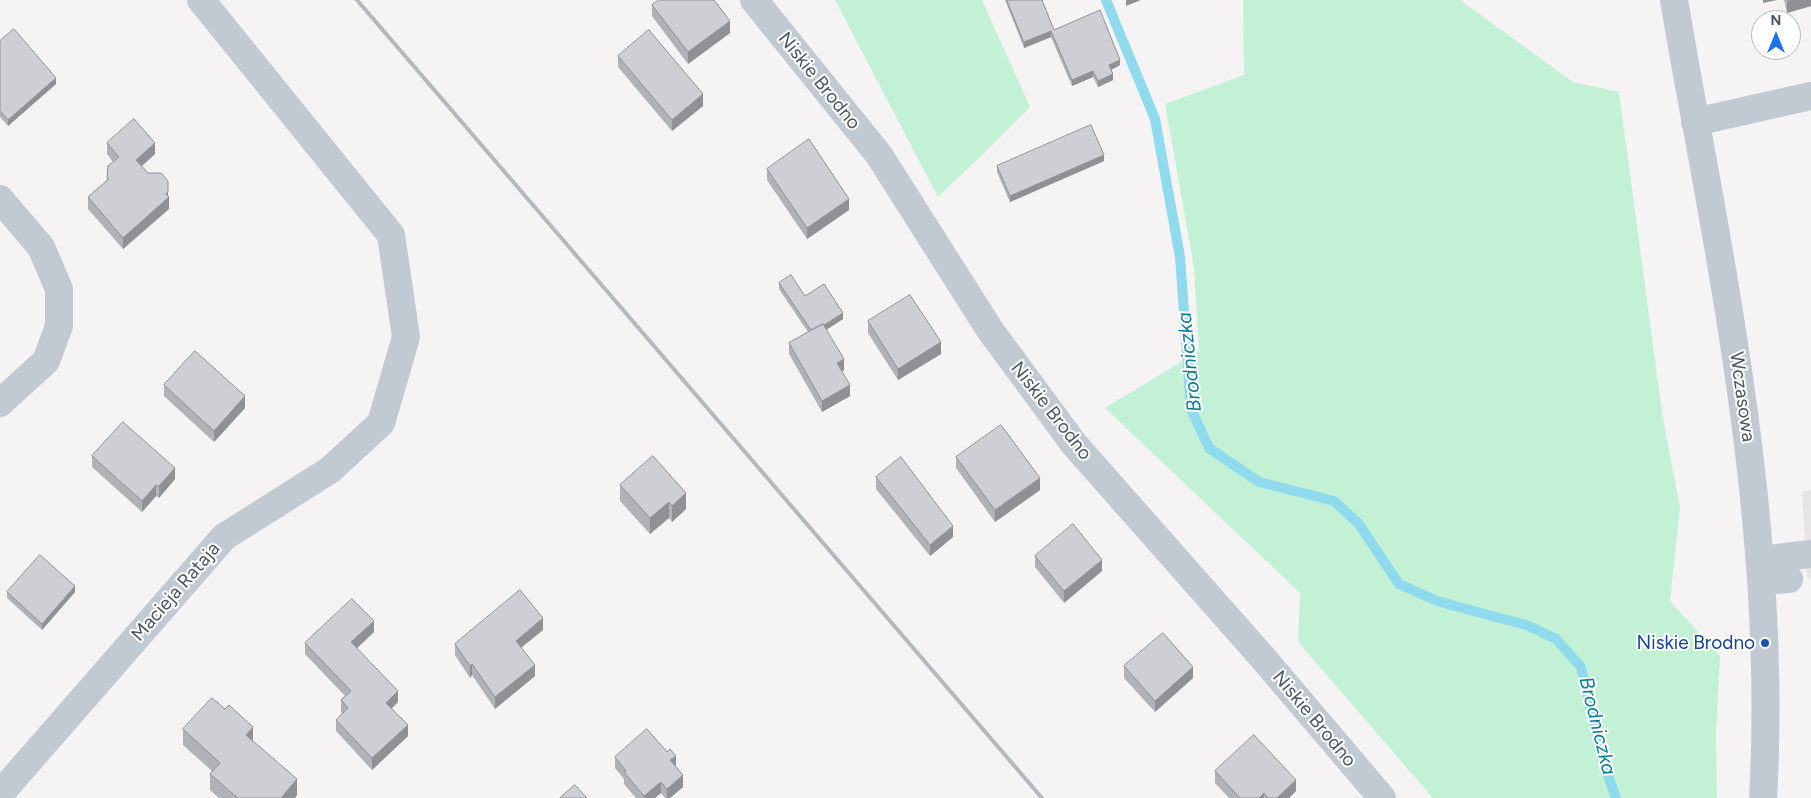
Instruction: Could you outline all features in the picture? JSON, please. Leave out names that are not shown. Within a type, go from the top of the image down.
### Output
[{"type":"street","name":"Macieja Rataja","points":[[0,794],[224,537],[330,470],[381,423],[406,337],[391,234],[202,0]]},
{"type":"street","name":"Niskie Brodno","points":[[754,0],[879,155],[990,330],[1074,444],[1263,658],[1382,798]]},
{"type":"street","name":"Wczasowa","points":[[1674,0],[1743,396],[1756,506],[1761,571],[1766,694],[1764,798]]},
{"type":"street","points":[[1695,122],[1811,96]]},
{"type":"street","points":[[0,199],[41,247],[59,289],[59,326],[46,361],[0,403]]},
{"type":"street","points":[[1761,571],[1811,554]]},
{"type":"street","points":[[1761,571],[1789,579]]},
{"type":"shaded area","points":[[1811,490],[1811,580],[1807,576],[1802,492]]},
{"type":"green space","points":[[835,0],[982,0],[1030,107],[938,197]]},
{"type":"green space","points":[[1243,0],[1460,0],[1573,82],[1619,92],[1663,419],[1680,507],[1670,601],[1720,656],[1716,732],[1717,798],[1433,798],[1298,642],[1300,593],[1105,408],[1199,351],[1194,268],[1165,104],[1244,75]]},
{"type":"building","points":[[659,0],[714,0],[730,21],[688,52],[652,5]]},
{"type":"building","points":[[1007,0],[1042,0],[1054,30],[1100,10],[1120,60],[1109,65],[1113,74],[1098,81],[1093,71],[1072,80],[1051,31],[1024,42]]},
{"type":"building","points":[[14,29],[56,78],[8,120],[0,111],[0,41]]},
{"type":"building","points":[[649,30],[703,94],[672,120],[618,56]]},
{"type":"building","points":[[134,119],[155,143],[136,160],[148,173],[161,173],[168,181],[168,192],[166,194],[169,197],[123,238],[88,197],[109,179],[107,178],[108,166],[119,157],[107,143]]},
{"type":"building","points":[[1091,125],[1104,155],[1010,196],[997,166]]},
{"type":"building","points":[[809,139],[849,199],[807,228],[767,169]]},
{"type":"building","points":[[791,275],[805,296],[824,284],[843,313],[824,325],[811,330],[779,283]]},
{"type":"building","points":[[910,295],[941,342],[898,369],[868,321]]},
{"type":"building","points":[[823,324],[844,359],[837,363],[850,385],[822,401],[789,343]]},
{"type":"building","points":[[195,351],[245,396],[214,431],[164,385]]},
{"type":"building","points":[[123,422],[175,468],[142,501],[92,456]]},
{"type":"building","points":[[1001,425],[1040,478],[995,510],[956,457]]},
{"type":"building","points":[[653,456],[686,493],[672,506],[669,502],[650,518],[620,485]]},
{"type":"building","points":[[901,457],[953,526],[930,545],[876,477]]},
{"type":"building","points":[[1073,524],[1102,560],[1064,591],[1035,556]]},
{"type":"building","points":[[40,555],[75,586],[42,624],[7,592]]},
{"type":"building","points":[[520,590],[543,618],[516,641],[535,665],[495,697],[472,664],[470,666],[455,644]]},
{"type":"building","points":[[352,599],[374,621],[351,642],[398,691],[386,703],[408,725],[372,758],[336,720],[348,708],[341,700],[351,691],[305,643]]},
{"type":"building","points":[[1163,633],[1193,667],[1155,701],[1124,666]]},
{"type":"building","points":[[212,698],[225,709],[229,705],[253,727],[246,735],[297,779],[281,798],[238,798],[210,774],[220,763],[183,729]]},
{"type":"building","points":[[647,729],[667,752],[670,749],[676,756],[670,760],[683,775],[667,789],[661,782],[644,796],[624,772],[626,771],[615,757]]},
{"type":"building","points":[[1254,735],[1296,780],[1277,798],[1268,798],[1264,793],[1259,798],[1240,798],[1215,771]]},
{"type":"building","points":[[575,785],[587,798],[560,798]]},
{"type":"waterway","name":"Brodniczka","points":[[1106,0],[1155,119],[1180,257],[1191,409],[1209,448],[1259,482],[1334,501],[1359,524],[1399,584],[1437,601],[1529,626],[1556,639],[1581,667],[1602,759],[1616,798]]},
{"type":"railway","points":[[357,0],[1042,798]]},
{"type":"place","name":"Niskie Brodno","points":[[1765,643]]}]
